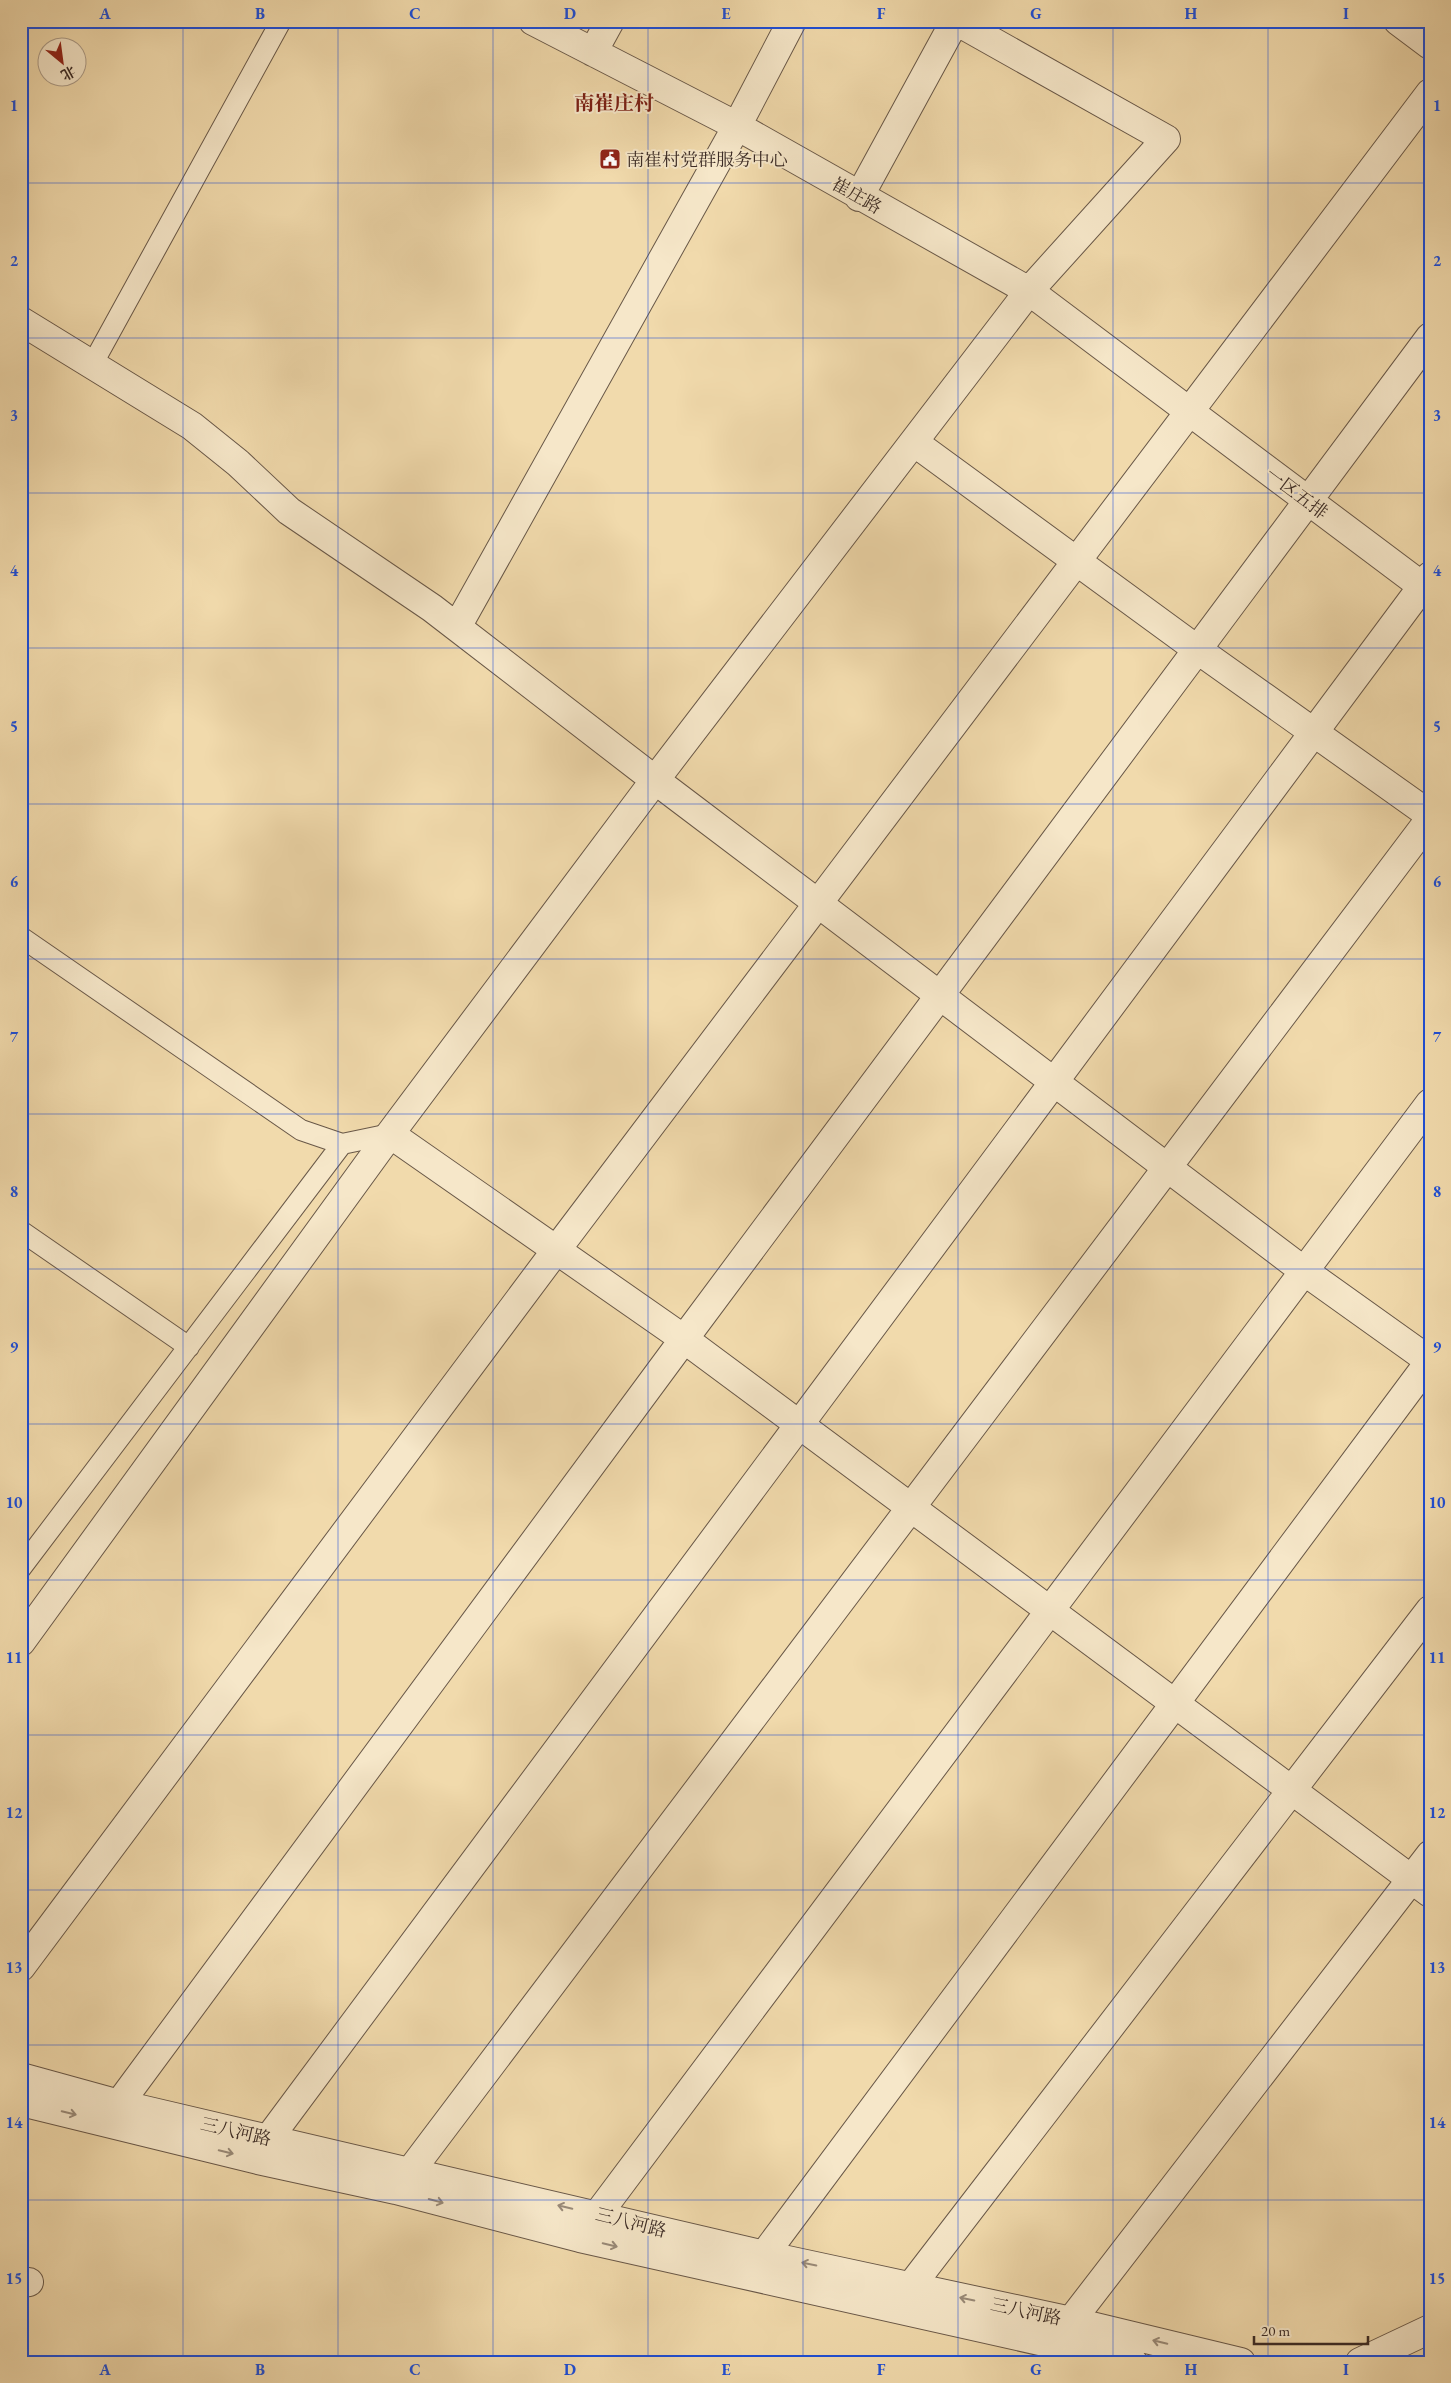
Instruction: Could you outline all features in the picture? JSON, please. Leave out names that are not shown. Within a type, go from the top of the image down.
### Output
[{"type":"street","name":"崔庄路","points":[[533,21],[737,126],[859,197],[1029,291],[1165,394]]},
{"type":"street","points":[[593,52],[610,21]]},
{"type":"street","points":[[457,627],[737,126],[792,21]]},
{"type":"street","points":[[21,1642],[390,1134],[655,780],[915,443],[1029,291],[1166,138],[955,21],[859,197]]},
{"type":"street","points":[[1398,21],[1430,45]]},
{"type":"street","points":[[21,1967],[557,1249],[1430,93]]},
{"type":"street","points":[[21,321],[192,426],[238,463],[288,511],[457,627],[655,780],[941,994],[1304,1271],[1430,1361],[764,2254],[750,2278]]},
{"type":"street","points":[[113,2114],[684,1339],[1430,337]]},
{"type":"street","name":"一区五排","points":[[1165,394],[1308,501],[1427,585]]},
{"type":"street","points":[[915,443],[1198,650],[1430,814]]},
{"type":"street","points":[[263,2149],[798,1424],[1313,732],[1427,585]]},
{"type":"street","points":[[404,2181],[1430,819]]},
{"type":"street","points":[[580,2238],[1430,1103]]},
{"type":"street","points":[[390,1134],[684,1339],[1421,1886]]},
{"type":"street","points":[[897,2310],[911,2286],[1430,1610]]},
{"type":"street","points":[[1054,2344],[1421,1886],[1430,1855]]},
{"type":"street","name":"三八河路","points":[[21,2077],[113,2114]]},
{"type":"street","name":"三八河路","points":[[21,2102],[113,2114],[404,2181],[597,2214],[764,2254],[1071,2321],[1241,2362]]},
{"type":"street","name":"三八河路","points":[[404,2181],[580,2238],[750,2278],[1132,2362]]},
{"type":"street","points":[[1360,2362],[1430,2329]]},
{"type":"lane","points":[[92,365],[280,21]]},
{"type":"lane","points":[[21,937],[301,1130],[342,1144],[390,1134]]},
{"type":"lane","points":[[23,1564],[342,1144]]},
{"type":"lane","points":[[21,1231],[189,1346]]},
{"type":"place","name":"南崔村党群服务中心","points":[[610,159]]},
{"type":"district","name":"南崔庄村","points":[[614,103]]}]
